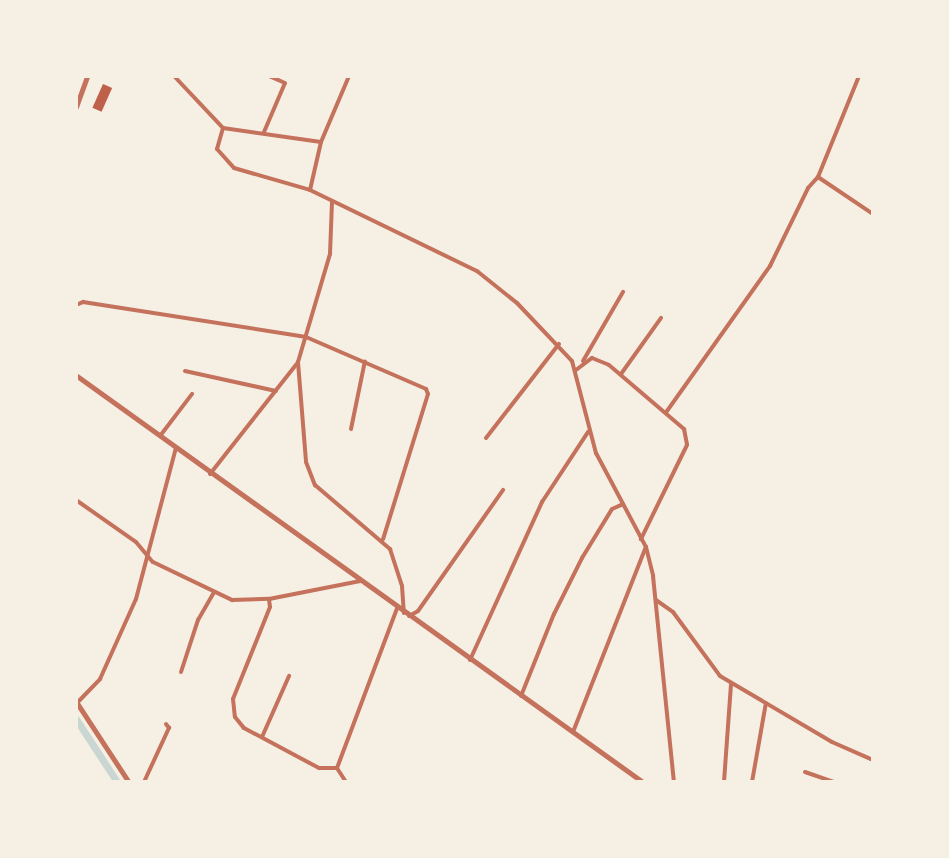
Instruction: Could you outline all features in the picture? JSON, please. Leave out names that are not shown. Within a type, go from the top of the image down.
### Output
[{"type":"street","points":[[76,107],[87,76]]},
{"type":"street","points":[[174,76],[223,128],[264,132],[321,142]]},
{"type":"street","points":[[264,132],[285,82],[269,76]]},
{"type":"street","points":[[310,190],[321,142],[349,76]]},
{"type":"street","points":[[667,411],[770,266],[808,188],[818,176],[859,76]]},
{"type":"street","points":[[223,128],[218,139],[220,153],[238,170],[310,190],[477,271],[559,344],[576,370],[588,432],[646,547],[656,600],[674,782]]},
{"type":"street","points":[[818,176],[873,214]]},
{"type":"street","points":[[210,474],[298,362],[330,254],[332,202]]},
{"type":"street","points":[[576,370],[623,292]]},
{"type":"street","points":[[76,305],[82,302],[306,337],[426,388],[428,394],[383,539]]},
{"type":"street","points":[[622,374],[661,318]]},
{"type":"street","points":[[486,438],[559,344]]},
{"type":"street","points":[[583,361],[592,358],[622,374],[682,424],[686,445],[641,539]]},
{"type":"street","points":[[351,429],[365,361]]},
{"type":"street","points":[[298,362],[306,462],[315,485],[383,539],[397,568],[404,613]]},
{"type":"street","points":[[185,371],[276,391]]},
{"type":"street","points":[[76,375],[210,474],[643,782]]},
{"type":"street","points":[[160,436],[192,394]]},
{"type":"street","points":[[470,660],[542,502],[588,432]]},
{"type":"street","points":[[129,782],[77,703],[100,679],[115,651],[136,599],[145,556],[176,448]]},
{"type":"street","points":[[409,616],[418,611],[503,490]]},
{"type":"street","points":[[76,500],[153,562],[214,592],[238,601],[269,599],[360,581]]},
{"type":"street","points":[[522,696],[554,614],[582,558],[612,509],[623,504]]},
{"type":"street","points":[[573,732],[646,547]]},
{"type":"street","points":[[181,672],[198,620],[214,592]]},
{"type":"street","points":[[269,599],[270,607],[232,706],[238,723],[319,768],[337,768]]},
{"type":"street","points":[[656,600],[673,612],[708,665],[731,684],[873,760]]},
{"type":"street","points":[[337,768],[397,608]]},
{"type":"street","points":[[262,737],[289,676]]},
{"type":"street","points":[[724,782],[731,684]]},
{"type":"street","points":[[752,782],[766,703]]},
{"type":"street","points":[[144,782],[169,728],[166,724]]},
{"type":"street","points":[[337,768],[346,782]]},
{"type":"street","points":[[805,772],[834,782]]},
{"type":"building","points":[[103,84],[112,88],[102,112],[92,108]]},
{"type":"waterway","points":[[76,719],[117,782]]}]
